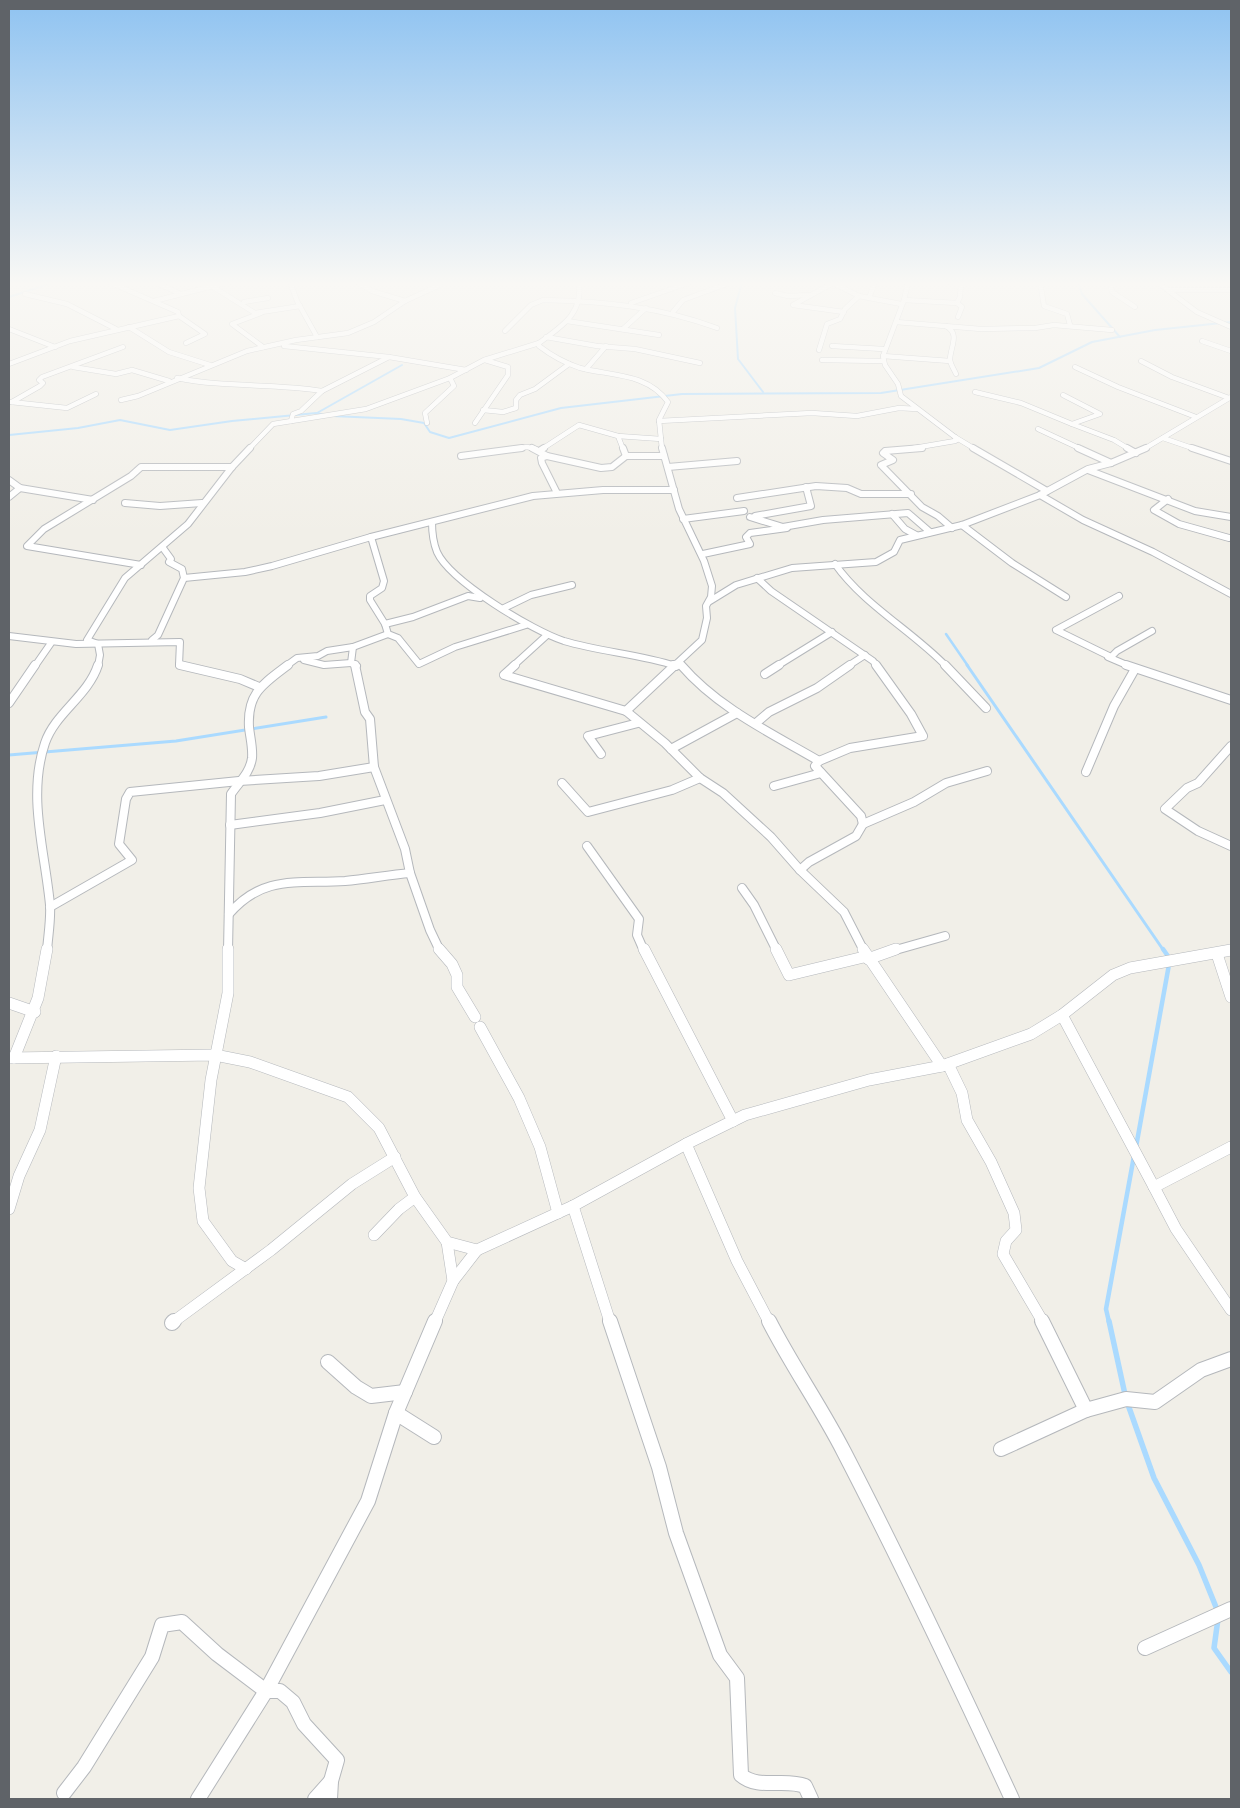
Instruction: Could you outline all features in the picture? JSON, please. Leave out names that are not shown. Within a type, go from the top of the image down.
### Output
[{"type":"street","points":[[121,400],[138,396],[207,366]]},
{"type":"street","points":[[291,421],[293,414],[301,410],[322,391],[371,366]]},
{"type":"street","points":[[445,366],[466,370]]},
{"type":"street","points":[[11,1058],[35,1012],[46,968],[50,907],[40,841],[38,781],[45,744],[50,730],[84,693],[95,674],[101,651],[98,644],[87,640],[125,578],[163,548],[188,524],[202,503],[232,467],[273,424],[366,410],[450,378],[473,366]]},
{"type":"street","points":[[476,423],[508,375],[508,367],[506,366]]},
{"type":"street","points":[[483,410],[499,412],[516,408],[516,400],[520,395],[535,389],[566,366]]},
{"type":"street","points":[[577,366],[625,376],[656,387],[668,402],[659,421],[664,456],[682,519],[703,554],[712,591],[710,601]]},
{"type":"street","points":[[887,366],[898,383],[901,396],[956,437],[1047,491]]},
{"type":"street","points":[[952,366],[956,374]]},
{"type":"street","points":[[1151,366],[1172,377],[1230,398]]},
{"type":"street","points":[[10,402],[40,386],[43,383],[39,380],[42,377],[70,367],[116,374],[132,370],[169,381]]},
{"type":"street","points":[[1075,367],[1118,387],[1196,417]]},
{"type":"street","points":[[177,378],[201,383],[297,386],[322,391]]},
{"type":"street","points":[[427,423],[425,413],[454,386],[450,378]]},
{"type":"street","points":[[975,392],[1021,402],[1114,440],[1136,453]]},
{"type":"street","points":[[10,402],[67,408],[96,394]]},
{"type":"street","points":[[1063,395],[1100,414],[1072,424]]},
{"type":"street","points":[[626,711],[641,694],[678,664],[702,640],[707,618],[706,606],[710,601],[736,585],[792,568],[876,562],[894,552],[900,540],[962,525],[1040,495],[1088,469],[1112,464],[1136,453],[1230,398]]},
{"type":"street","points":[[659,421],[708,416],[742,417],[812,413],[822,415],[870,415],[906,407],[917,409],[926,414]]},
{"type":"street","points":[[539,451],[579,425],[618,436],[662,439]]},
{"type":"street","points":[[1038,429],[1112,464]]},
{"type":"street","points":[[618,436],[626,456]]},
{"type":"street","points":[[952,528],[938,516],[922,507],[890,477],[881,465],[892,460],[883,452],[930,447],[955,441],[957,440],[956,437]]},
{"type":"street","points":[[1164,438],[1231,461]]},
{"type":"street","points":[[460,456],[527,447],[547,456],[608,468],[623,460],[626,456],[664,456]]},
{"type":"street","points":[[547,456],[541,458],[542,465],[548,481],[557,494]]},
{"type":"street","points":[[668,467],[719,463],[736,464]]},
{"type":"street","points":[[141,565],[27,546],[44,529],[94,500],[141,467],[232,467]]},
{"type":"street","points":[[1088,469],[1195,510],[1212,515],[1231,517]]},
{"type":"street","points":[[9,480],[20,488],[94,500]]},
{"type":"street","points":[[737,498],[806,487],[841,487],[861,494],[910,494]]},
{"type":"street","points":[[806,487],[811,506],[750,517],[783,527],[823,520],[911,514],[930,532]]},
{"type":"street","points":[[9,497],[20,488]]},
{"type":"street","points":[[184,578],[245,572],[272,566],[371,537],[533,496],[603,490],[674,490]]},
{"type":"street","points":[[1040,495],[1083,520],[1153,552],[1231,594]]},
{"type":"street","points":[[1168,499],[1154,510],[1158,514],[1229,538]]},
{"type":"street","points":[[126,503],[160,506],[202,503]]},
{"type":"street","points":[[682,519],[744,511]]},
{"type":"street","points":[[892,514],[905,529],[916,535]]},
{"type":"street","points":[[432,522],[431,532],[448,571],[488,600],[504,608],[526,624],[558,638],[601,650],[630,653],[678,664],[690,678],[737,713],[819,761]]},
{"type":"street","points":[[962,525],[989,548],[1028,575],[1066,597]]},
{"type":"street","points":[[703,554],[750,544],[746,536],[750,533],[775,531],[792,526]]},
{"type":"street","points":[[371,537],[384,581],[382,588],[370,596],[370,600],[385,624],[388,634]]},
{"type":"street","points":[[152,640],[158,635],[184,578],[182,569],[168,562],[171,559],[163,548]]},
{"type":"street","points":[[835,564],[850,585],[930,650],[986,708]]},
{"type":"street","points":[[757,578],[771,590],[865,655],[882,672],[911,714],[923,736],[850,748],[819,761],[815,766],[833,788],[861,816],[863,824]]},
{"type":"street","points":[[504,608],[531,595],[572,585]]},
{"type":"street","points":[[385,624],[413,617],[468,596],[488,600]]},
{"type":"street","points":[[1119,596],[1056,630],[1135,669],[1231,700]]},
{"type":"street","points":[[246,1269],[232,1262],[203,1221],[198,1188],[215,1055],[228,993],[231,794],[239,780],[247,774],[252,758],[249,724],[252,699],[259,687],[297,658],[318,656],[327,651],[352,647],[388,634],[398,638],[419,664],[455,647],[526,624]]},
{"type":"street","points":[[1108,657],[1113,656],[1117,651],[1152,631]]},
{"type":"street","points":[[765,674],[832,632]]},
{"type":"street","points":[[9,636],[51,643],[98,644],[152,640],[180,642],[179,665],[240,679],[259,687]]},
{"type":"street","points":[[546,636],[504,675],[626,711],[638,723],[671,748],[700,778],[723,793],[771,837],[800,870],[844,912],[868,958],[945,1065],[962,1093],[967,1120],[991,1162],[1014,1213],[1016,1230],[1006,1241],[1003,1254],[1043,1323],[1086,1410]]},
{"type":"street","points":[[9,703],[51,643]]},
{"type":"street","points":[[351,663],[352,647]]},
{"type":"street","points":[[756,723],[770,712],[817,688],[865,655]]},
{"type":"street","points":[[297,658],[324,665],[351,663],[357,666],[354,670],[365,712],[370,719],[374,767],[385,800],[405,849],[410,873],[437,947],[452,964],[457,976],[457,987],[475,1017]]},
{"type":"street","points":[[1086,772],[1121,689],[1135,669]]},
{"type":"street","points":[[671,748],[737,713]]},
{"type":"street","points":[[601,754],[588,736],[638,723]]},
{"type":"street","points":[[1231,746],[1198,782],[1187,788],[1165,809],[1198,831],[1231,846]]},
{"type":"street","points":[[50,907],[125,866],[132,860],[119,844],[126,800],[130,792],[224,784],[239,780],[319,776],[374,767]]},
{"type":"street","points":[[800,870],[809,862],[856,836],[863,824],[914,802],[946,783],[987,771]]},
{"type":"street","points":[[774,786],[821,773]]},
{"type":"street","points":[[562,783],[588,812],[672,790],[700,778]]},
{"type":"street","points":[[230,825],[320,813],[385,800]]},
{"type":"street","points":[[587,846],[639,919],[637,934],[651,966],[733,1121]]},
{"type":"street","points":[[229,915],[235,905],[263,886],[310,880],[344,881],[410,873]]},
{"type":"street","points":[[742,888],[754,906],[789,975],[868,958],[945,936]]},
{"type":"street","points":[[198,1799],[266,1691],[368,1501],[396,1413],[453,1281],[477,1250],[573,1206],[686,1144],[745,1115],[827,1090],[945,1065],[1031,1034],[1062,1015],[1113,975],[1130,968],[1170,959],[1217,954],[1231,950]]},
{"type":"street","points":[[1217,954],[1231,996]]},
{"type":"street","points":[[9,1003],[35,1012]]},
{"type":"street","points":[[1062,1015],[1176,1229],[1231,1310]]},
{"type":"street","points":[[480,1027],[519,1098],[540,1147],[558,1213]]},
{"type":"street","points":[[11,1058],[215,1055],[250,1062],[348,1097],[379,1128],[415,1197],[447,1242],[453,1281]]},
{"type":"street","points":[[9,1209],[18,1176],[40,1130],[56,1056]]},
{"type":"street","points":[[686,1144],[737,1261],[792,1366],[843,1450],[962,1690],[1012,1799]]},
{"type":"street","points":[[1154,1187],[1231,1147]]},
{"type":"street","points":[[172,1323],[201,1298],[246,1269],[371,1169],[395,1157]]},
{"type":"street","points":[[374,1235],[399,1209],[415,1197]]},
{"type":"street","points":[[573,1206],[659,1467],[676,1533],[720,1655],[737,1678],[741,1775],[749,1782],[797,1783],[805,1786],[811,1799]]},
{"type":"street","points":[[447,1242],[477,1250]]},
{"type":"street","points":[[1001,1449],[1086,1410],[1126,1399],[1155,1402],[1201,1370],[1231,1359]]},
{"type":"street","points":[[328,1362],[356,1387],[371,1396],[405,1392]]},
{"type":"street","points":[[396,1413],[434,1437]]},
{"type":"street","points":[[1145,1648],[1231,1609]]},
{"type":"street","points":[[64,1793],[84,1767],[152,1657],[162,1626],[182,1622],[217,1654],[266,1691],[280,1691],[294,1702],[304,1724],[338,1760],[331,1781],[330,1799]]},
{"type":"street","points":[[315,1799],[331,1781]]},
{"type":"waterway","points":[[317,413],[400,366]]},
{"type":"waterway","points":[[744,366],[763,392]]},
{"type":"waterway","points":[[332,416],[401,419],[424,423],[430,432],[449,438],[561,408],[682,394],[881,393],[1042,366]]},
{"type":"waterway","points":[[9,435],[78,428],[120,420],[170,430],[232,421],[316,413],[325,415]]},
{"type":"waterway","points":[[946,634],[968,666]]},
{"type":"waterway","points":[[967,665],[1164,951]]},
{"type":"waterway","points":[[9,755],[176,741],[326,717]]},
{"type":"waterway","points":[[1136,1147],[1170,959],[1163,949]]},
{"type":"waterway","points":[[1109,1322],[1106,1309],[1134,1156]]},
{"type":"waterway","points":[[1109,1321],[1126,1399],[1154,1478],[1199,1565],[1218,1612]]},
{"type":"waterway","points":[[1218,1619],[1214,1648],[1231,1672]]}]
